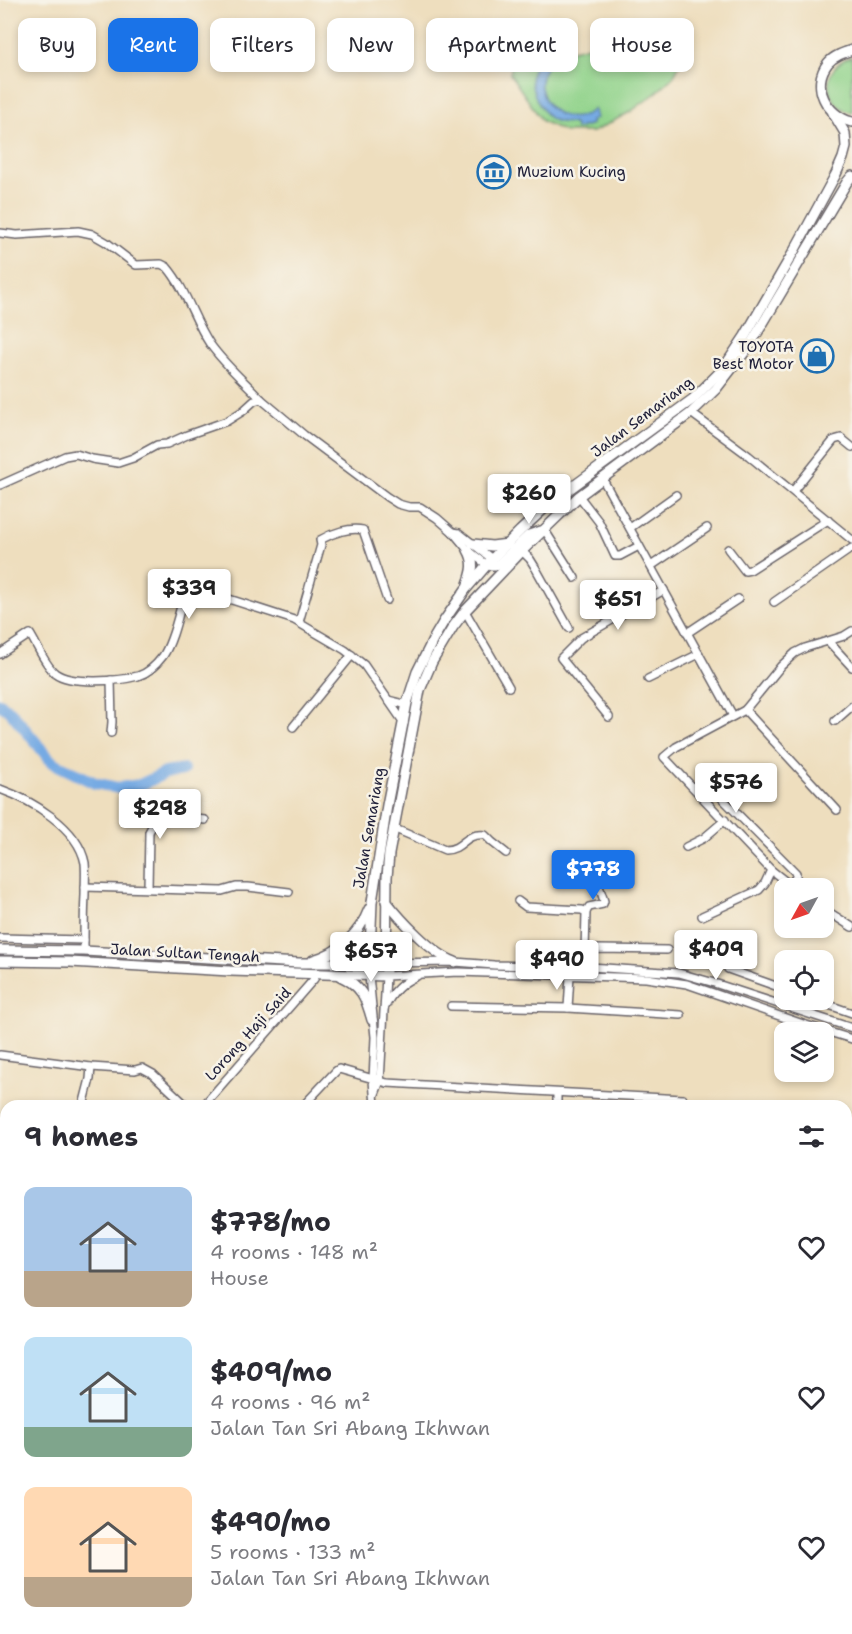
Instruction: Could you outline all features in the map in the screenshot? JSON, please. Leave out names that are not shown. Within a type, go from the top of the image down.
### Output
[{"type":"main road","name":"Jalan Semariang","points":[[369,975],[372,903],[387,805],[407,703],[424,656],[466,589],[549,504],[693,399],[723,369],[793,253],[843,158],[846,147],[845,133],[826,104],[821,83],[828,63],[839,54],[852,50]]},
{"type":"main road","points":[[833,113],[852,122]]},
{"type":"main road","name":"Jalan Semariang","points":[[386,976],[387,877],[393,828],[420,690],[442,643],[465,611],[579,496],[691,413],[716,389],[750,345],[852,171]]},
{"type":"main road","points":[[490,562],[498,565],[529,535],[543,530]]},
{"type":"main road","points":[[466,589],[473,571],[471,547],[508,544]]},
{"type":"main road","points":[[386,901],[396,914],[436,951],[446,959],[455,962]]},
{"type":"main road","points":[[299,963],[329,954],[342,945],[361,926],[372,903]]},
{"type":"main road","name":"Jalan Sultan Tengah","points":[[0,950],[84,951],[299,963],[385,963]]},
{"type":"main road","name":"Jalan Sultan Tengah","points":[[0,961],[386,976]]},
{"type":"main road","points":[[336,974],[358,987],[364,995],[372,1020]]},
{"type":"street","points":[[0,233],[16,235],[78,231],[92,234],[106,242],[136,265],[161,264],[167,267],[210,343],[261,399],[304,435],[387,497],[398,504],[420,507],[437,518],[490,562]]},
{"type":"street","points":[[0,485],[65,456],[76,454],[118,463],[157,445],[167,444],[227,422],[254,401],[261,399]]},
{"type":"street","points":[[691,413],[793,491],[852,540]]},
{"type":"street","points":[[793,491],[834,440],[841,438],[852,447]]},
{"type":"street","points":[[602,478],[733,716]]},
{"type":"street","points":[[630,528],[676,495]]},
{"type":"street","points":[[579,496],[599,522],[615,556],[620,556],[639,546]]},
{"type":"street","points":[[728,549],[745,571],[750,570],[828,520]]},
{"type":"street","points":[[651,566],[707,528]]},
{"type":"street","points":[[299,622],[321,545],[320,540],[336,533],[363,530],[387,600]]},
{"type":"street","points":[[543,530],[575,578]]},
{"type":"street","points":[[774,602],[852,548]]},
{"type":"street","points":[[522,551],[535,567],[569,628]]},
{"type":"street","points":[[609,717],[561,658],[581,638],[664,590]]},
{"type":"street","points":[[0,654],[30,634],[55,673],[62,677],[76,680],[111,680],[139,675],[160,659],[169,645],[183,599],[191,592],[204,591],[299,622],[352,655],[364,665],[404,723]]},
{"type":"street","points":[[687,633],[738,598]]},
{"type":"street","points":[[465,611],[509,687]]},
{"type":"street","points":[[781,878],[664,757],[676,747],[745,710],[788,659],[805,648],[852,632]]},
{"type":"street","points":[[828,641],[852,667]]},
{"type":"street","points":[[648,679],[699,654]]},
{"type":"street","points":[[293,727],[352,655]]},
{"type":"street","points":[[111,680],[111,733]]},
{"type":"street","points":[[388,700],[407,703]]},
{"type":"street","points":[[835,721],[852,706]]},
{"type":"street","points":[[745,710],[837,810]]},
{"type":"street","points":[[699,792],[710,786],[796,873],[796,878]]},
{"type":"street","points":[[0,789],[51,816],[63,826],[81,851],[84,861],[85,887],[84,951]]},
{"type":"street","points":[[148,888],[148,837],[154,823],[159,820],[205,820]]},
{"type":"street","points":[[686,847],[704,838],[725,820]]},
{"type":"street","points":[[393,828],[445,850],[453,849],[468,837],[476,834],[485,835],[506,853]]},
{"type":"street","points":[[702,916],[759,890],[771,870]]},
{"type":"street","points":[[587,967],[586,912],[589,907],[603,904],[604,901],[594,871]]},
{"type":"street","points":[[85,887],[222,891],[248,887],[289,891]]},
{"type":"street","points":[[518,901],[526,907],[586,912]]},
{"type":"street","points":[[834,915],[852,927]]},
{"type":"street","points":[[0,938],[84,940]]},
{"type":"street","points":[[587,967],[592,952],[598,949],[667,950]]},
{"type":"street","points":[[385,963],[455,962],[495,969],[570,976],[646,978],[687,984],[852,1039]]},
{"type":"street","points":[[375,1100],[386,976],[495,969],[587,967],[679,973],[852,1028]]},
{"type":"street","points":[[728,969],[774,985]]},
{"type":"street","points":[[383,1013],[392,994],[410,979],[422,974]]},
{"type":"street","points":[[369,975],[375,1037],[376,1080]]},
{"type":"street","points":[[568,1008],[570,976]]},
{"type":"street","name":"Lorong Haji Said","points":[[207,1100],[314,979]]},
{"type":"street","points":[[451,1006],[568,1008],[681,1015]]},
{"type":"street","points":[[834,1007],[852,1013]]},
{"type":"street","points":[[0,1055],[91,1067],[135,1070],[142,1068],[153,1074],[181,1100]]},
{"type":"street","points":[[85,1100],[91,1067]]},
{"type":"street","points":[[309,1100],[339,1069],[387,1083],[683,1100]]},
{"type":"street","points":[[558,1093],[558,1100]]},
{"type":"green space","points":[[590,46],[590,72],[676,72],[656,93],[630,112],[593,132],[565,132],[542,121],[510,74],[510,72],[578,72],[578,49]]},
{"type":"green space","points":[[852,56],[852,113],[835,102],[830,94],[829,85],[830,76],[835,68]]},
{"type":"water","points":[[532,72],[544,72],[542,90],[545,99],[556,112],[578,117],[594,109],[596,118],[591,121],[592,124],[576,129],[574,124],[551,119],[539,104],[531,76]]},
{"type":"waterway","points":[[0,704],[10,711],[52,762],[95,783],[118,788],[140,785],[165,773],[183,770]]},
{"type":"place","name":"Muzium Kucing","points":[[494,172]]},
{"type":"place","name":"TOYOTA Best Motor","points":[[817,356]]}]
